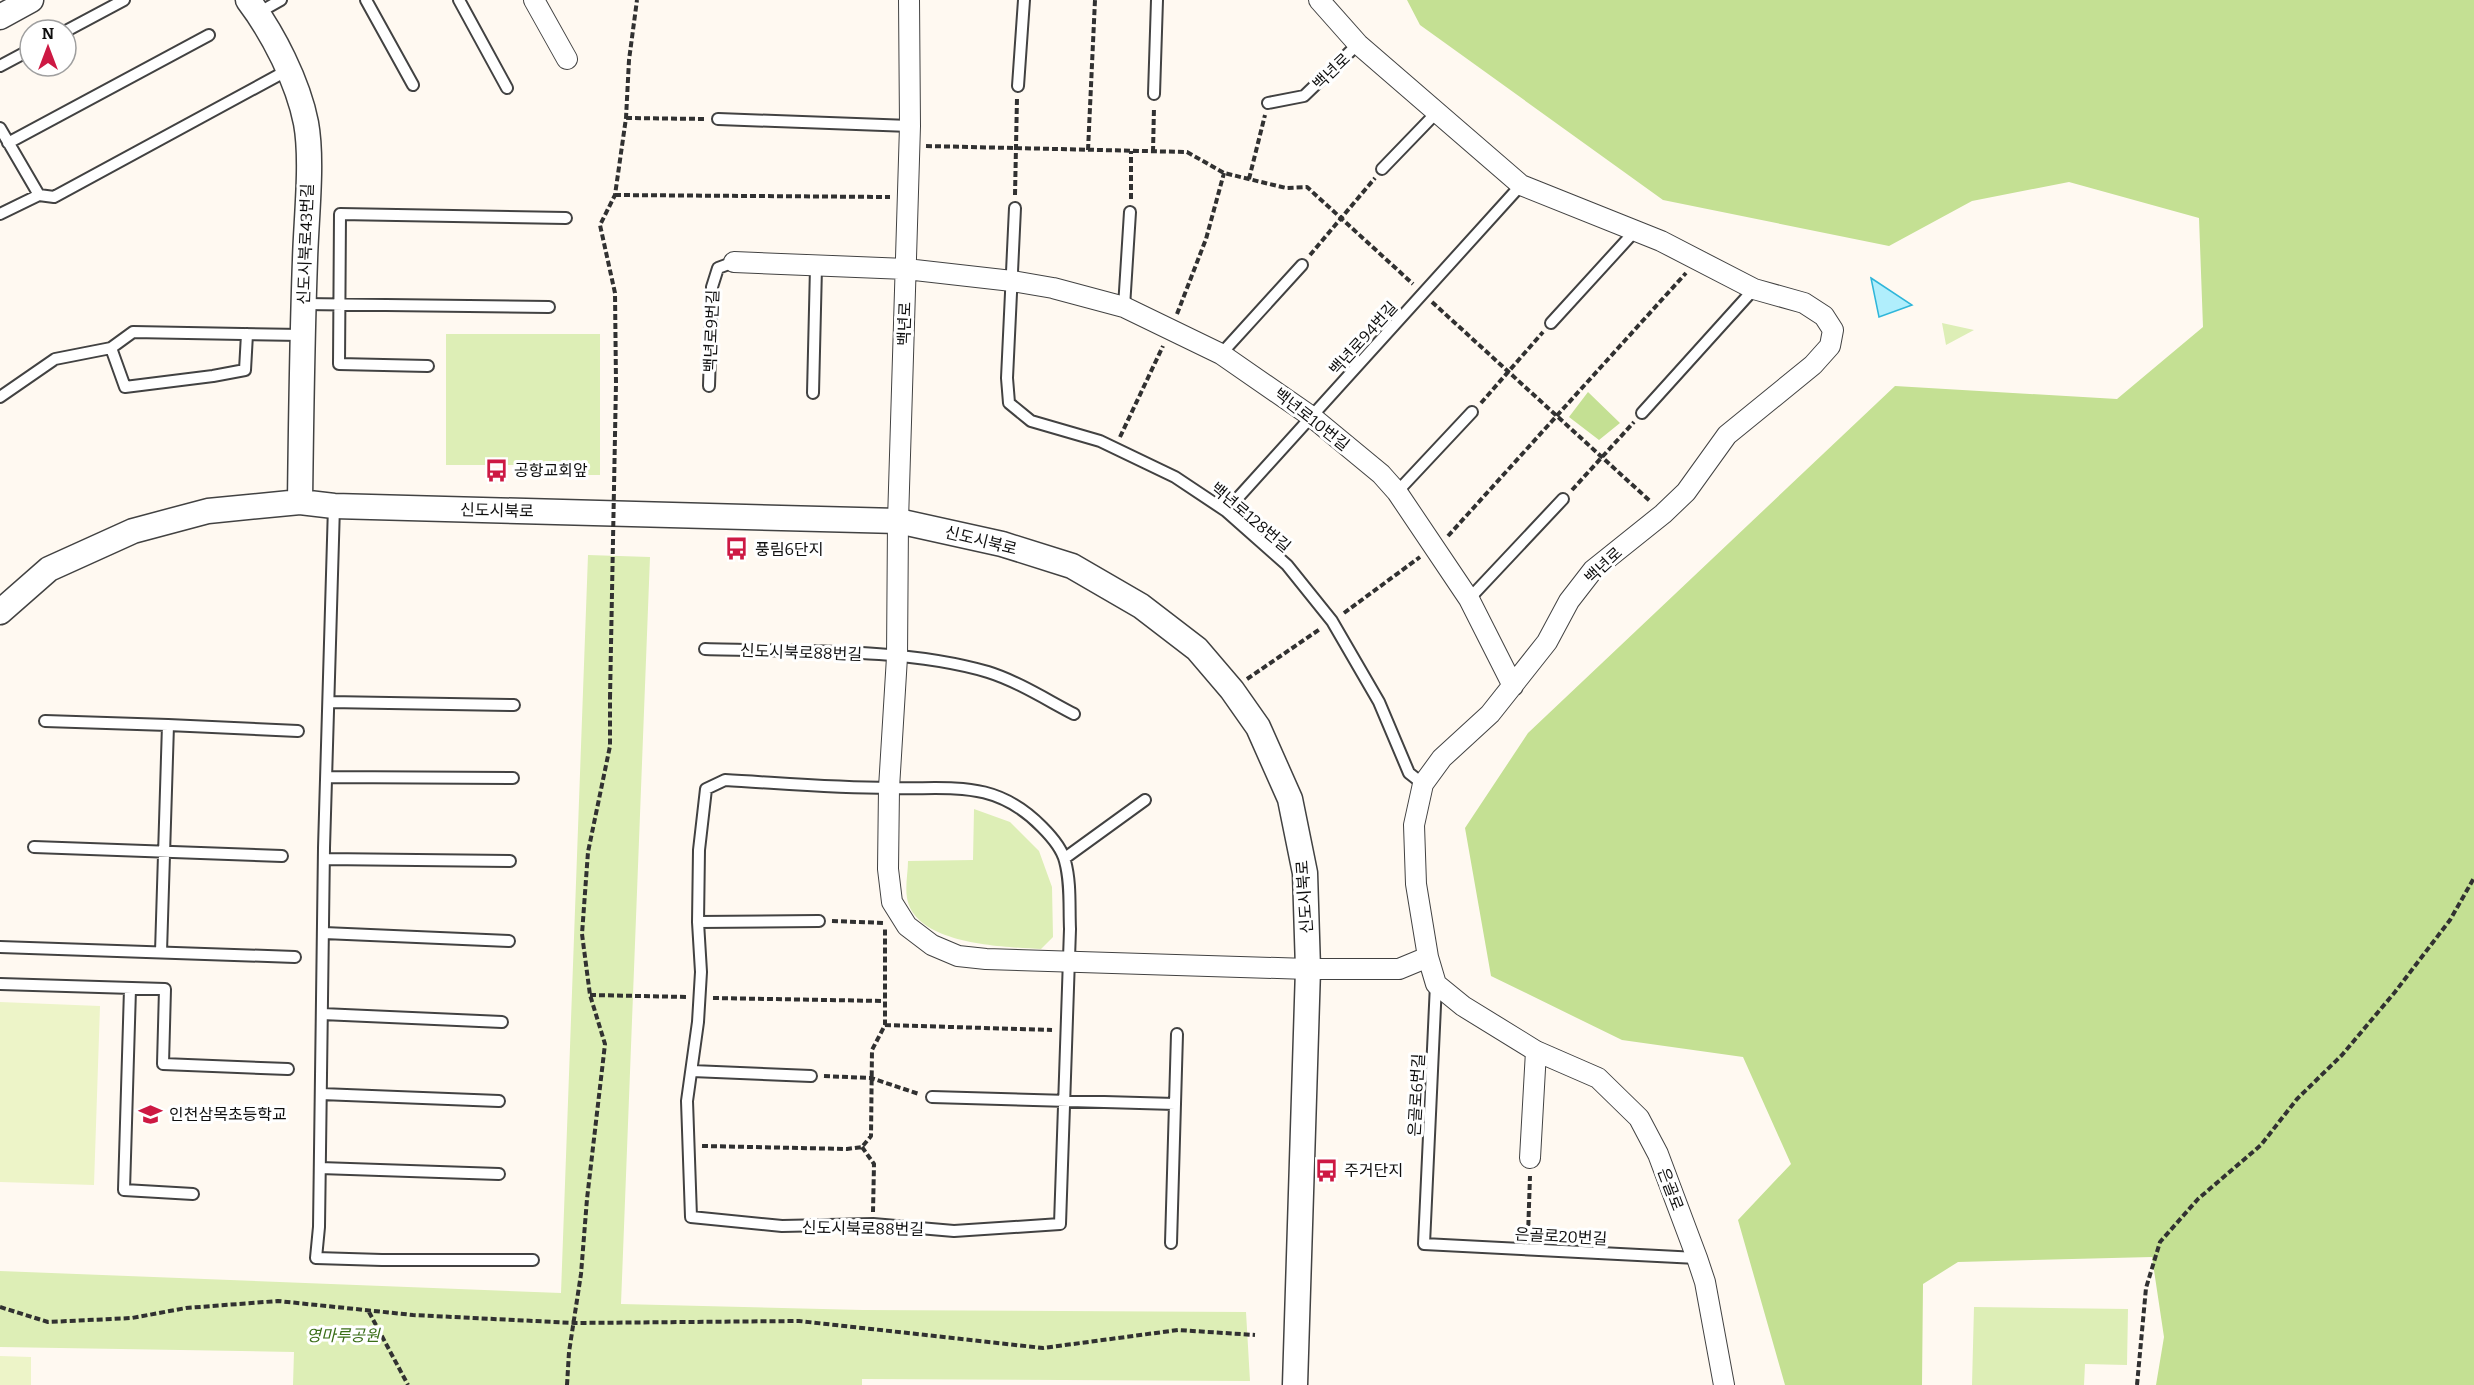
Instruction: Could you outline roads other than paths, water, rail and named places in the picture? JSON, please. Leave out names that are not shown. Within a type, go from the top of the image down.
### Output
[{"type":"street","points":[[0,17],[31,0]]},
{"type":"street","points":[[534,0],[567,59]]},
{"type":"street","name":"백년로","points":[[898,521],[910,126],[909,0]]},
{"type":"street","name":"백년로","points":[[1319,0],[1358,44],[1521,185],[1635,231],[1754,289],[1804,303],[1824,316],[1833,330],[1830,346],[1813,364],[1727,435],[1686,492],[1663,514],[1593,570],[1569,601],[1547,642],[1513,686],[1490,714],[1442,758],[1423,784],[1414,825],[1416,884],[1428,957]]},
{"type":"street","name":"신도시북로43번길","points":[[253,7],[297,89],[306,125],[308,171],[301,335],[300,502]]},
{"type":"street","name":"백년로9번길","points":[[734,262],[906,269]]},
{"type":"street","name":"백년로10번길","points":[[906,269],[1053,288],[1124,308],[1221,354],[1312,417],[1381,474],[1397,492],[1469,599],[1513,686]]},
{"type":"street","name":"신도시북로","points":[[0,612],[49,569],[133,531],[208,511],[300,502],[334,506],[898,521],[1002,544],[1072,566],[1141,606],[1197,649],[1232,690],[1258,727],[1290,800],[1305,873],[1308,969],[1295,1385]]},
{"type":"street","points":[[898,521],[897,657],[889,789],[888,869],[892,902],[907,926],[932,945],[958,956],[986,959],[1308,969],[1399,969],[1428,957],[1436,984]]},
{"type":"street","name":"은골로","points":[[1436,984],[1463,1006],[1536,1051],[1598,1078],[1639,1118],[1658,1154],[1698,1258],[1705,1282],[1724,1385]]},
{"type":"street","points":[[1530,1158],[1536,1051]]},
{"type":"lane","points":[[78,25],[124,0]]},
{"type":"lane","points":[[253,7],[281,0]]},
{"type":"lane","points":[[366,0],[413,85]]},
{"type":"lane","points":[[459,0],[507,88]]},
{"type":"lane","points":[[1018,86],[1024,0]]},
{"type":"lane","points":[[1154,94],[1157,0]]},
{"type":"lane","points":[[9,143],[209,35]]},
{"type":"lane","name":"백년로","points":[[1268,103],[1304,96],[1358,44]]},
{"type":"lane","points":[[0,66],[18,56]]},
{"type":"lane","points":[[0,214],[39,195],[54,197],[288,70]]},
{"type":"lane","points":[[1382,169],[1438,111]]},
{"type":"lane","points":[[718,119],[910,126]]},
{"type":"lane","points":[[0,128],[39,195]]},
{"type":"lane","name":"백년로94번길","points":[[1226,511],[1521,185]]},
{"type":"lane","points":[[1012,281],[1015,208]]},
{"type":"lane","points":[[1124,308],[1130,212]]},
{"type":"lane","points":[[428,366],[339,364],[340,214],[566,218]]},
{"type":"lane","points":[[1551,323],[1635,231]]},
{"type":"lane","name":"백년로9번길","points":[[709,386],[712,286],[718,268],[734,262]]},
{"type":"lane","points":[[1221,354],[1302,265]]},
{"type":"lane","points":[[813,393],[816,267]]},
{"type":"lane","name":"백년로128번길","points":[[1012,281],[1007,378],[1009,404],[1031,421],[1100,441],[1175,477],[1226,511],[1287,565],[1332,621],[1379,702],[1410,773],[1423,784]]},
{"type":"lane","points":[[1642,414],[1754,289]]},
{"type":"lane","points":[[303,304],[549,307]]},
{"type":"lane","points":[[0,397],[55,359],[111,348],[133,332],[301,335]]},
{"type":"lane","points":[[111,348],[125,387],[245,370],[247,334]]},
{"type":"lane","points":[[1397,492],[1472,412]]},
{"type":"lane","points":[[1469,599],[1563,499]]},
{"type":"lane","points":[[334,506],[324,859],[320,1168],[316,1258],[533,1260]]},
{"type":"lane","name":"신도시북로88번길","points":[[705,649],[897,657],[953,663],[990,673],[1074,714]]},
{"type":"lane","points":[[329,702],[514,705]]},
{"type":"lane","points":[[45,720],[297,730]]},
{"type":"lane","points":[[161,952],[168,725]]},
{"type":"lane","points":[[327,777],[513,778]]},
{"type":"lane","name":"신도시북로88번길","points":[[725,780],[889,789],[969,788],[996,794],[1026,810],[1050,835],[1065,858],[1069,882],[1069,960],[1060,1224],[954,1231],[873,1224],[782,1226],[691,1217],[687,1101],[700,997],[699,850],[706,789],[725,780]]},
{"type":"lane","points":[[1065,858],[1145,800]]},
{"type":"lane","points":[[34,847],[282,856]]},
{"type":"lane","points":[[324,859],[510,861]]},
{"type":"lane","points":[[698,922],[819,921]]},
{"type":"lane","points":[[324,933],[508,940]]},
{"type":"lane","points":[[0,947],[295,957]]},
{"type":"lane","points":[[0,984],[165,989],[163,1064],[288,1070]]},
{"type":"lane","name":"은골로6번길","points":[[1424,1244],[1436,984]]},
{"type":"lane","points":[[130,989],[124,1190],[193,1194]]},
{"type":"lane","points":[[322,1014],[502,1022]]},
{"type":"lane","points":[[1171,1243],[1177,1034]]},
{"type":"lane","points":[[692,1071],[811,1076]]},
{"type":"lane","points":[[321,1094],[499,1101]]},
{"type":"lane","points":[[932,1097],[1175,1104]]},
{"type":"lane","points":[[320,1168],[499,1173]]},
{"type":"lane","name":"은골로20번길","points":[[1424,1244],[1698,1258]]},
{"type":"water","points":[[1871,278],[1912,305],[1879,317]]},
{"type":"place","name":"공항교회앞","points":[[496,470]]},
{"type":"place","name":"풍림6단지","points":[[737,549]]},
{"type":"place","name":"인천삼목초등학교","points":[[151,1114]]},
{"type":"place","name":"주거단지","points":[[1326,1170]]},
{"type":"park label","name":"영마루공원","points":[[343,1335]]}]
